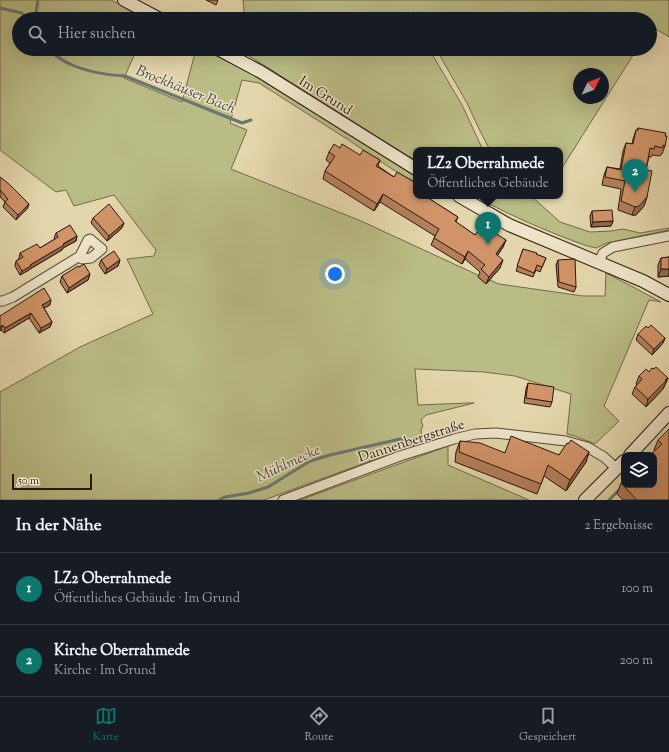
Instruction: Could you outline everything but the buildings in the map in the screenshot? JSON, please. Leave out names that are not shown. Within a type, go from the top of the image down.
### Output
[{"type":"main road","points":[[124,0],[147,12]]},
{"type":"main road","name":"Im Grund","points":[[231,56],[261,72],[413,167]]},
{"type":"main road","points":[[464,199],[509,226],[643,281],[669,295]]},
{"type":"main road","points":[[633,452],[669,413]]},
{"type":"main road","points":[[585,500],[620,465]]},
{"type":"street","points":[[598,262],[603,253],[613,247],[669,236]]},
{"type":"street","points":[[0,301],[13,297],[80,256]]},
{"type":"street","name":"Dannenbergstraße","points":[[283,500],[400,456],[475,434],[496,433],[566,441],[587,447],[620,465]]},
{"type":"green space","points":[[0,0],[111,0],[135,12],[12,12],[12,56],[134,56],[124,78],[182,102],[194,56],[220,56],[247,70],[413,174],[413,181],[259,83],[242,80],[230,123],[247,130],[231,169],[361,221],[480,276],[486,284],[490,280],[499,284],[583,296],[605,296],[606,273],[661,302],[649,300],[604,406],[619,421],[595,444],[567,434],[571,394],[515,376],[484,372],[415,369],[418,405],[474,403],[426,415],[421,420],[423,426],[421,430],[422,442],[264,500],[0,500],[0,392],[80,347],[153,314],[127,259],[154,256],[156,250],[114,195],[74,206],[66,190],[56,192],[0,150]]},
{"type":"green space","points":[[243,0],[669,0],[669,37],[657,30],[657,12],[244,11]]},
{"type":"green space","points":[[249,56],[433,56],[462,105],[482,147],[413,147],[413,159]]},
{"type":"green space","points":[[440,56],[633,56],[609,93],[609,68],[573,68],[573,104],[602,104],[563,166],[563,147],[488,147],[467,103]]},
{"type":"green space","points":[[481,199],[534,199],[560,222],[590,232],[623,229],[640,233],[669,228],[669,230],[607,243],[596,248],[541,228],[507,213]]},
{"type":"green space","points":[[448,446],[448,465],[529,500],[300,500]]},
{"type":"waterway","points":[[36,12],[38,0]]},
{"type":"waterway","name":"Brockhäuser Bach","points":[[0,8],[18,12]]},
{"type":"waterway","name":"Brockhäuser Bach","points":[[57,56],[64,61],[83,69],[97,73],[125,76],[242,123],[251,120]]},
{"type":"waterway","name":"Mühlmecke","points":[[219,500],[225,497],[249,493],[268,487],[310,461],[330,455],[400,439],[406,440],[413,445]]},
{"type":"waterway","points":[[609,500],[621,488]]},
{"type":"place","name":"Kirche Oberrahmede","points":[[635,192]]},
{"type":"place","name":"LZ2 Oberrahmede","points":[[488,245]]}]
